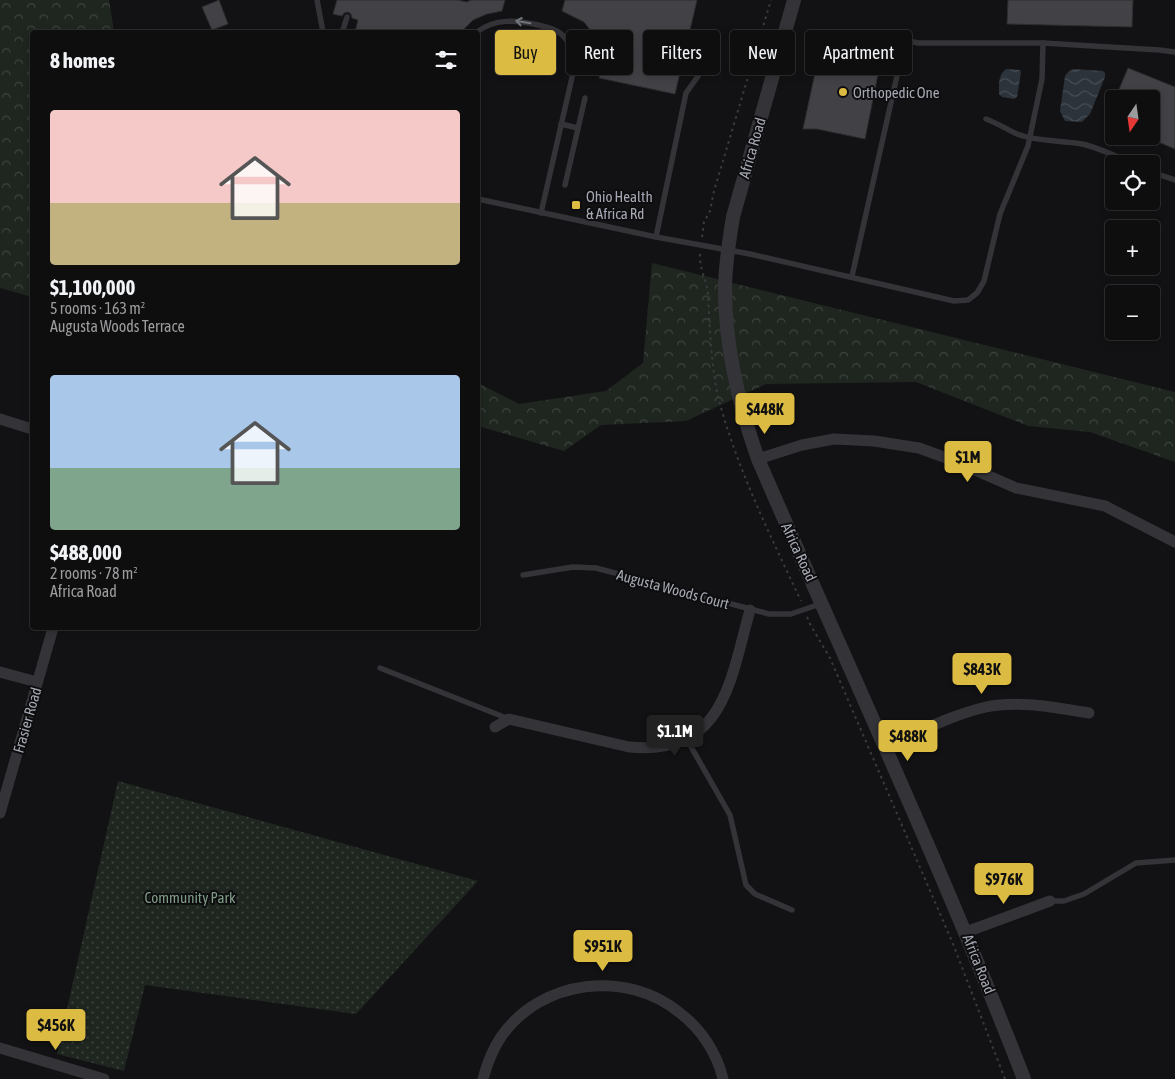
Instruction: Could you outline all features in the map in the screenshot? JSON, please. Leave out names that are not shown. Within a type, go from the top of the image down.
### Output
[{"type":"street","name":"Africa Road","points":[[794,0],[733,217],[727,250],[725,302],[730,351],[748,431],[758,459],[966,932],[1024,1079]]},
{"type":"street","points":[[0,418],[30,429]]},
{"type":"street","points":[[758,459],[802,445],[834,439],[874,441],[919,448],[1016,488],[1105,506],[1175,542]]},
{"type":"street","points":[[495,727],[509,719],[644,748],[659,747],[686,738],[713,717],[722,703],[728,689],[750,610]]},
{"type":"street","name":"Frasier Road","points":[[0,813],[52,630]]},
{"type":"street","points":[[0,672],[37,682]]},
{"type":"street","points":[[886,747],[946,720],[987,707],[1025,705],[1089,713]]},
{"type":"street","points":[[966,932],[1050,901]]},
{"type":"street","points":[[483,1079],[491,1054],[501,1038],[521,1016],[548,998],[566,990],[586,986],[608,985],[628,988],[647,994],[674,1008],[690,1020],[711,1048],[720,1067],[723,1079]]},
{"type":"street","points":[[0,1048],[104,1079]]},
{"type":"lane","points":[[317,0],[322,30]]},
{"type":"lane","points":[[343,30],[346,17]]},
{"type":"lane","points":[[480,30],[490,24],[509,20],[525,22],[551,28],[561,34],[572,48],[576,60],[541,213]]},
{"type":"lane","points":[[852,276],[902,53],[896,38],[918,43],[1043,43],[1175,52]]},
{"type":"lane","points":[[480,199],[852,276],[954,301],[968,300],[977,293],[984,281],[1000,214],[1028,146],[1042,79],[1043,43]]},
{"type":"lane","points":[[656,237],[686,93],[699,75]]},
{"type":"lane","points":[[566,185],[585,98]]},
{"type":"lane","points":[[986,119],[997,122],[1016,133],[1030,137],[1082,144],[1113,155]]},
{"type":"lane","points":[[561,124],[578,128]]},
{"type":"lane","points":[[1160,175],[1175,180]]},
{"type":"lane","name":"Augusta Woods Court","points":[[523,575],[573,567],[596,568],[750,610],[780,615],[822,604]]},
{"type":"lane","points":[[380,668],[509,719]]},
{"type":"lane","points":[[686,738],[730,814],[746,885],[755,894],[792,910]]},
{"type":"lane","points":[[1050,901],[1064,901],[1084,894],[1136,863],[1175,860]]},
{"type":"path","points":[[703,229],[710,211],[714,191],[772,0]]},
{"type":"path","points":[[932,892],[954,944],[1005,1079]]},
{"type":"green space","points":[[0,0],[109,0],[114,30],[30,30],[30,296],[0,288]]},
{"type":"green space","points":[[652,263],[1175,392],[1175,462],[1090,432],[1028,426],[916,382],[766,384],[686,421],[601,425],[564,451],[480,427],[480,384],[519,404],[606,391],[643,363]]},
{"type":"green space","name":"Community Park","points":[[118,781],[478,881],[356,1014],[145,985],[124,1071],[57,1054]]},
{"type":"water","points":[[1006,69],[1020,70],[1021,72],[1017,97],[1014,99],[1002,97],[999,94],[1000,77]]},
{"type":"water","points":[[1074,69],[1103,71],[1105,73],[1090,114],[1082,122],[1065,121],[1060,111],[1065,76]]},
{"type":"building","points":[[219,0],[228,24],[212,30],[202,7]]},
{"type":"building","points":[[337,0],[457,0],[467,2],[471,0],[505,0],[502,11],[487,14],[473,20],[463,30],[356,30],[358,20],[352,18],[351,14],[348,12],[342,16],[333,14]]},
{"type":"building","points":[[565,0],[697,0],[690,30],[643,30],[643,75],[679,75],[675,94],[599,78],[600,75],[633,75],[633,30],[590,30],[584,22],[562,11]]},
{"type":"building","points":[[1008,0],[1133,0],[1132,27],[1007,24]]},
{"type":"building","points":[[1128,68],[1175,87],[1175,149],[1160,143],[1160,90],[1119,90]]},
{"type":"building","name":"Orthopedic One","points":[[815,75],[878,75],[865,139],[817,129],[803,129]]},
{"type":"place","name":"Orthopedic One","points":[[843,92]]},
{"type":"place","name":"Ohio Health & Africa Rd","points":[[576,205]]}]
